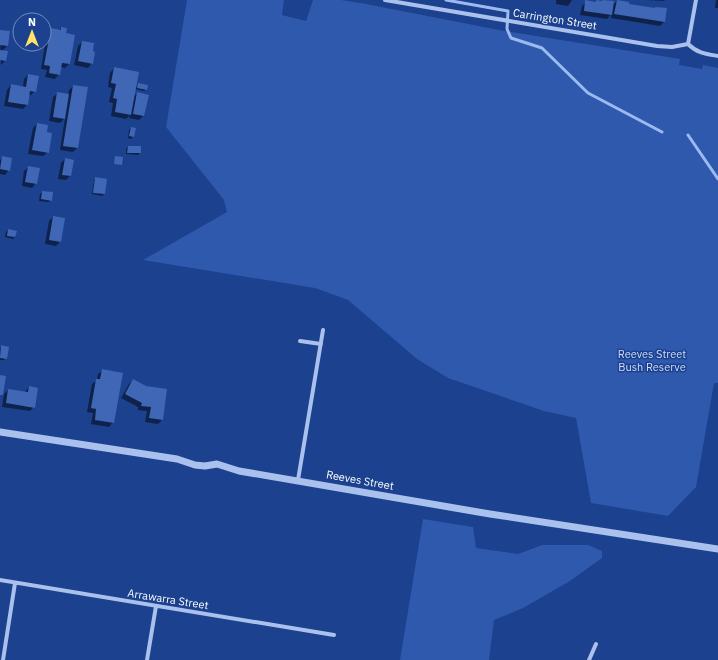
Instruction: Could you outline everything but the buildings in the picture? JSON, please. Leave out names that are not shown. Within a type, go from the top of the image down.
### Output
[{"type":"street","name":"Carrington Street","points":[[385,0],[657,46],[672,47],[688,44]]},
{"type":"street","points":[[696,0],[688,44],[694,50],[718,56]]},
{"type":"street","points":[[298,480],[323,330]]},
{"type":"street","points":[[300,341],[321,344]]},
{"type":"street","name":"Reeves Street","points":[[0,432],[177,459],[195,465],[205,466],[217,464],[239,470],[490,514],[718,549]]},
{"type":"street","name":"Arrawarra Street","points":[[0,580],[334,635]]},
{"type":"street","points":[[3,660],[16,583]]},
{"type":"street","points":[[147,660],[156,606]]},
{"type":"street","points":[[589,660],[596,644]]},
{"type":"green space","name":"Reeves Street Bush Reserve","points":[[187,0],[284,0],[282,15],[306,21],[313,0],[341,0],[499,30],[680,59],[679,65],[702,69],[703,65],[718,68],[718,383],[714,383],[696,487],[668,516],[591,503],[576,418],[544,411],[448,378],[417,359],[348,300],[315,288],[143,260],[227,212],[224,200],[166,127]]},
{"type":"green space","points":[[423,519],[473,527],[476,548],[518,554],[542,545],[588,545],[602,551],[602,558],[570,581],[523,608],[494,620],[489,660],[400,660]]},
{"type":"waterway","points":[[446,0],[508,11],[507,29],[511,38],[542,48],[588,93],[662,132]]},
{"type":"waterway","points":[[688,135],[718,179]]}]
